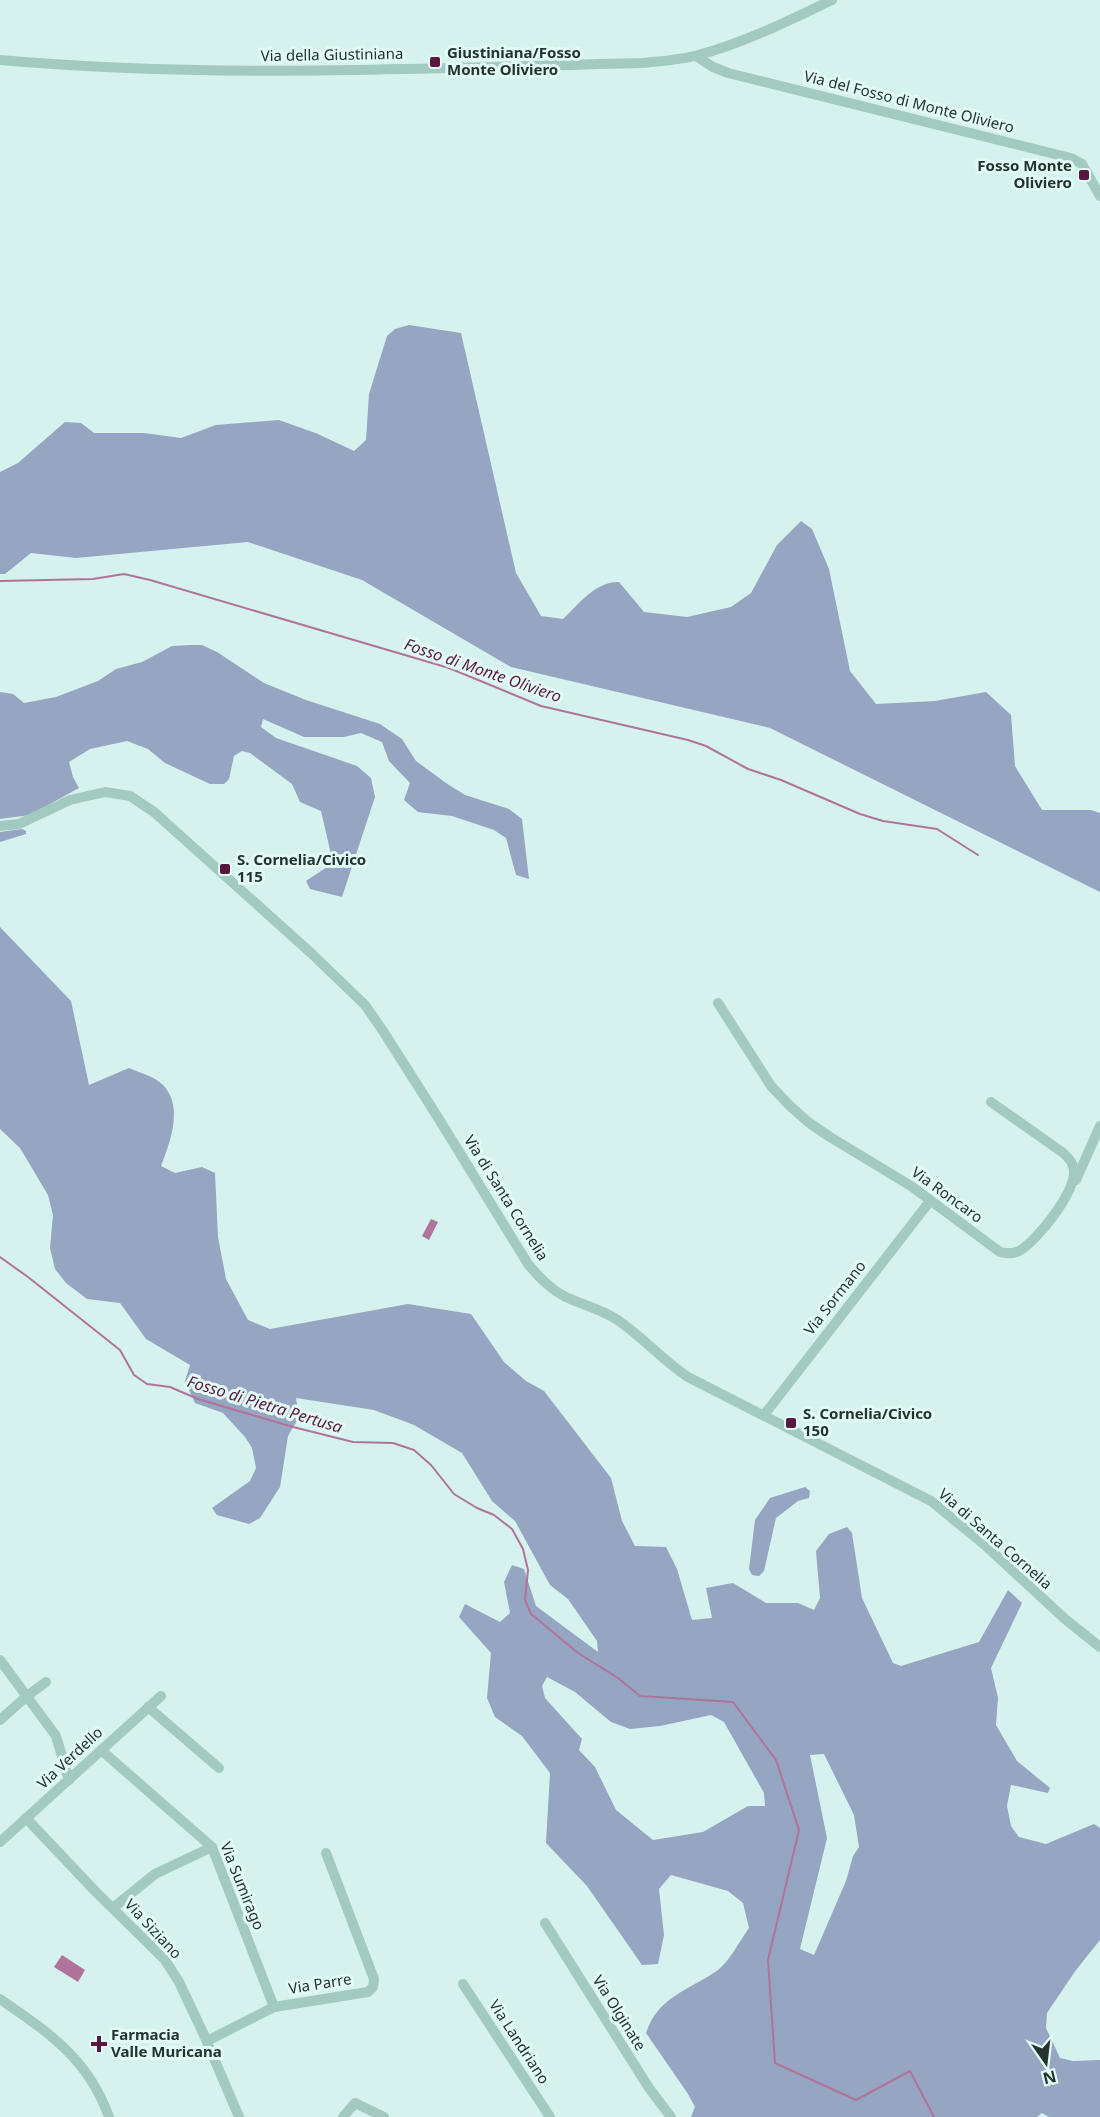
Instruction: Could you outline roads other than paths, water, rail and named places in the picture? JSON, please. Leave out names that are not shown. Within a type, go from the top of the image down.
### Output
[{"type":"street","name":"Via della Giustiniana","points":[[0,60],[255,72],[643,63],[696,56],[787,21],[832,0]]},
{"type":"street","name":"Via del Fosso di Monte Oliviero","points":[[696,56],[728,73],[1071,158],[1082,164],[1100,196]]},
{"type":"street","name":"Via di Santa Cornelia","points":[[0,826],[19,824],[70,800],[88,794],[105,792],[130,796],[154,812],[311,953],[365,1005],[528,1263],[540,1278],[564,1296],[601,1310],[616,1319],[688,1377],[917,1493],[945,1510],[1065,1619],[1100,1647]]},
{"type":"street","name":"Via Roncaro","points":[[718,1003],[771,1086],[790,1106],[823,1132],[911,1186],[1000,1252],[1009,1254],[1020,1250],[1060,1208],[1071,1189]]},
{"type":"street","points":[[991,1102],[1066,1155],[1072,1162],[1074,1171],[1071,1189]]},
{"type":"street","points":[[1071,1189],[1100,1126]]},
{"type":"street","name":"Via Sormano","points":[[764,1415],[930,1201]]},
{"type":"street","points":[[0,1660],[56,1736],[69,1780]]},
{"type":"street","points":[[0,1720],[46,1682]]},
{"type":"street","name":"Via Verdello","points":[[0,1842],[161,1696]]},
{"type":"street","points":[[148,1707],[219,1768]]},
{"type":"street","name":"Via Sumirago","points":[[101,1749],[212,1846],[274,2007]]},
{"type":"street","name":"Via Siziano","points":[[26,1818],[165,1959],[179,1982],[207,2041],[239,2117]]},
{"type":"street","points":[[113,1908],[155,1874],[212,1846]]},
{"type":"street","name":"Via Parre","points":[[207,2041],[274,2007],[368,1992],[373,1987],[374,1979],[326,1853]]},
{"type":"street","name":"Via Olginate","points":[[545,1923],[649,2088],[671,2117]]},
{"type":"street","name":"Via Landriano","points":[[463,1984],[550,2117]]},
{"type":"street","points":[[0,1999],[47,2031],[74,2056],[94,2083],[109,2117]]},
{"type":"street","points":[[343,2117],[355,2103],[384,2117]]},
{"type":"waterway","name":"Fosso di Monte Oliviero","points":[[0,581],[93,579],[124,574],[150,580],[449,668],[541,706],[688,740],[706,746],[748,769],[781,780],[860,814],[883,821],[937,829],[978,855]]},
{"type":"waterway","name":"Fosso di Pietra Pertusa","points":[[0,1257],[120,1350],[134,1375],[147,1384],[170,1387],[198,1399],[353,1442],[393,1443],[414,1450],[431,1465],[454,1494],[494,1515],[512,1529],[523,1549],[528,1570],[525,1600],[531,1614],[578,1653],[618,1678],[640,1696],[733,1702],[776,1760],[799,1830],[768,1960],[775,2063],[856,2100],[910,2071],[934,2117]]},
{"type":"place","name":"Giustiniana/Fosso Monte Oliviero","points":[[435,62]]},
{"type":"place","name":"Fosso Monte Oliviero","points":[[1084,175]]},
{"type":"place","name":"S. Cornelia/Civico 115","points":[[225,869]]},
{"type":"place","name":"S. Cornelia/Civico 150","points":[[791,1423]]},
{"type":"place","name":"Farmacia Valle Muricana","points":[[99,2044]]}]
